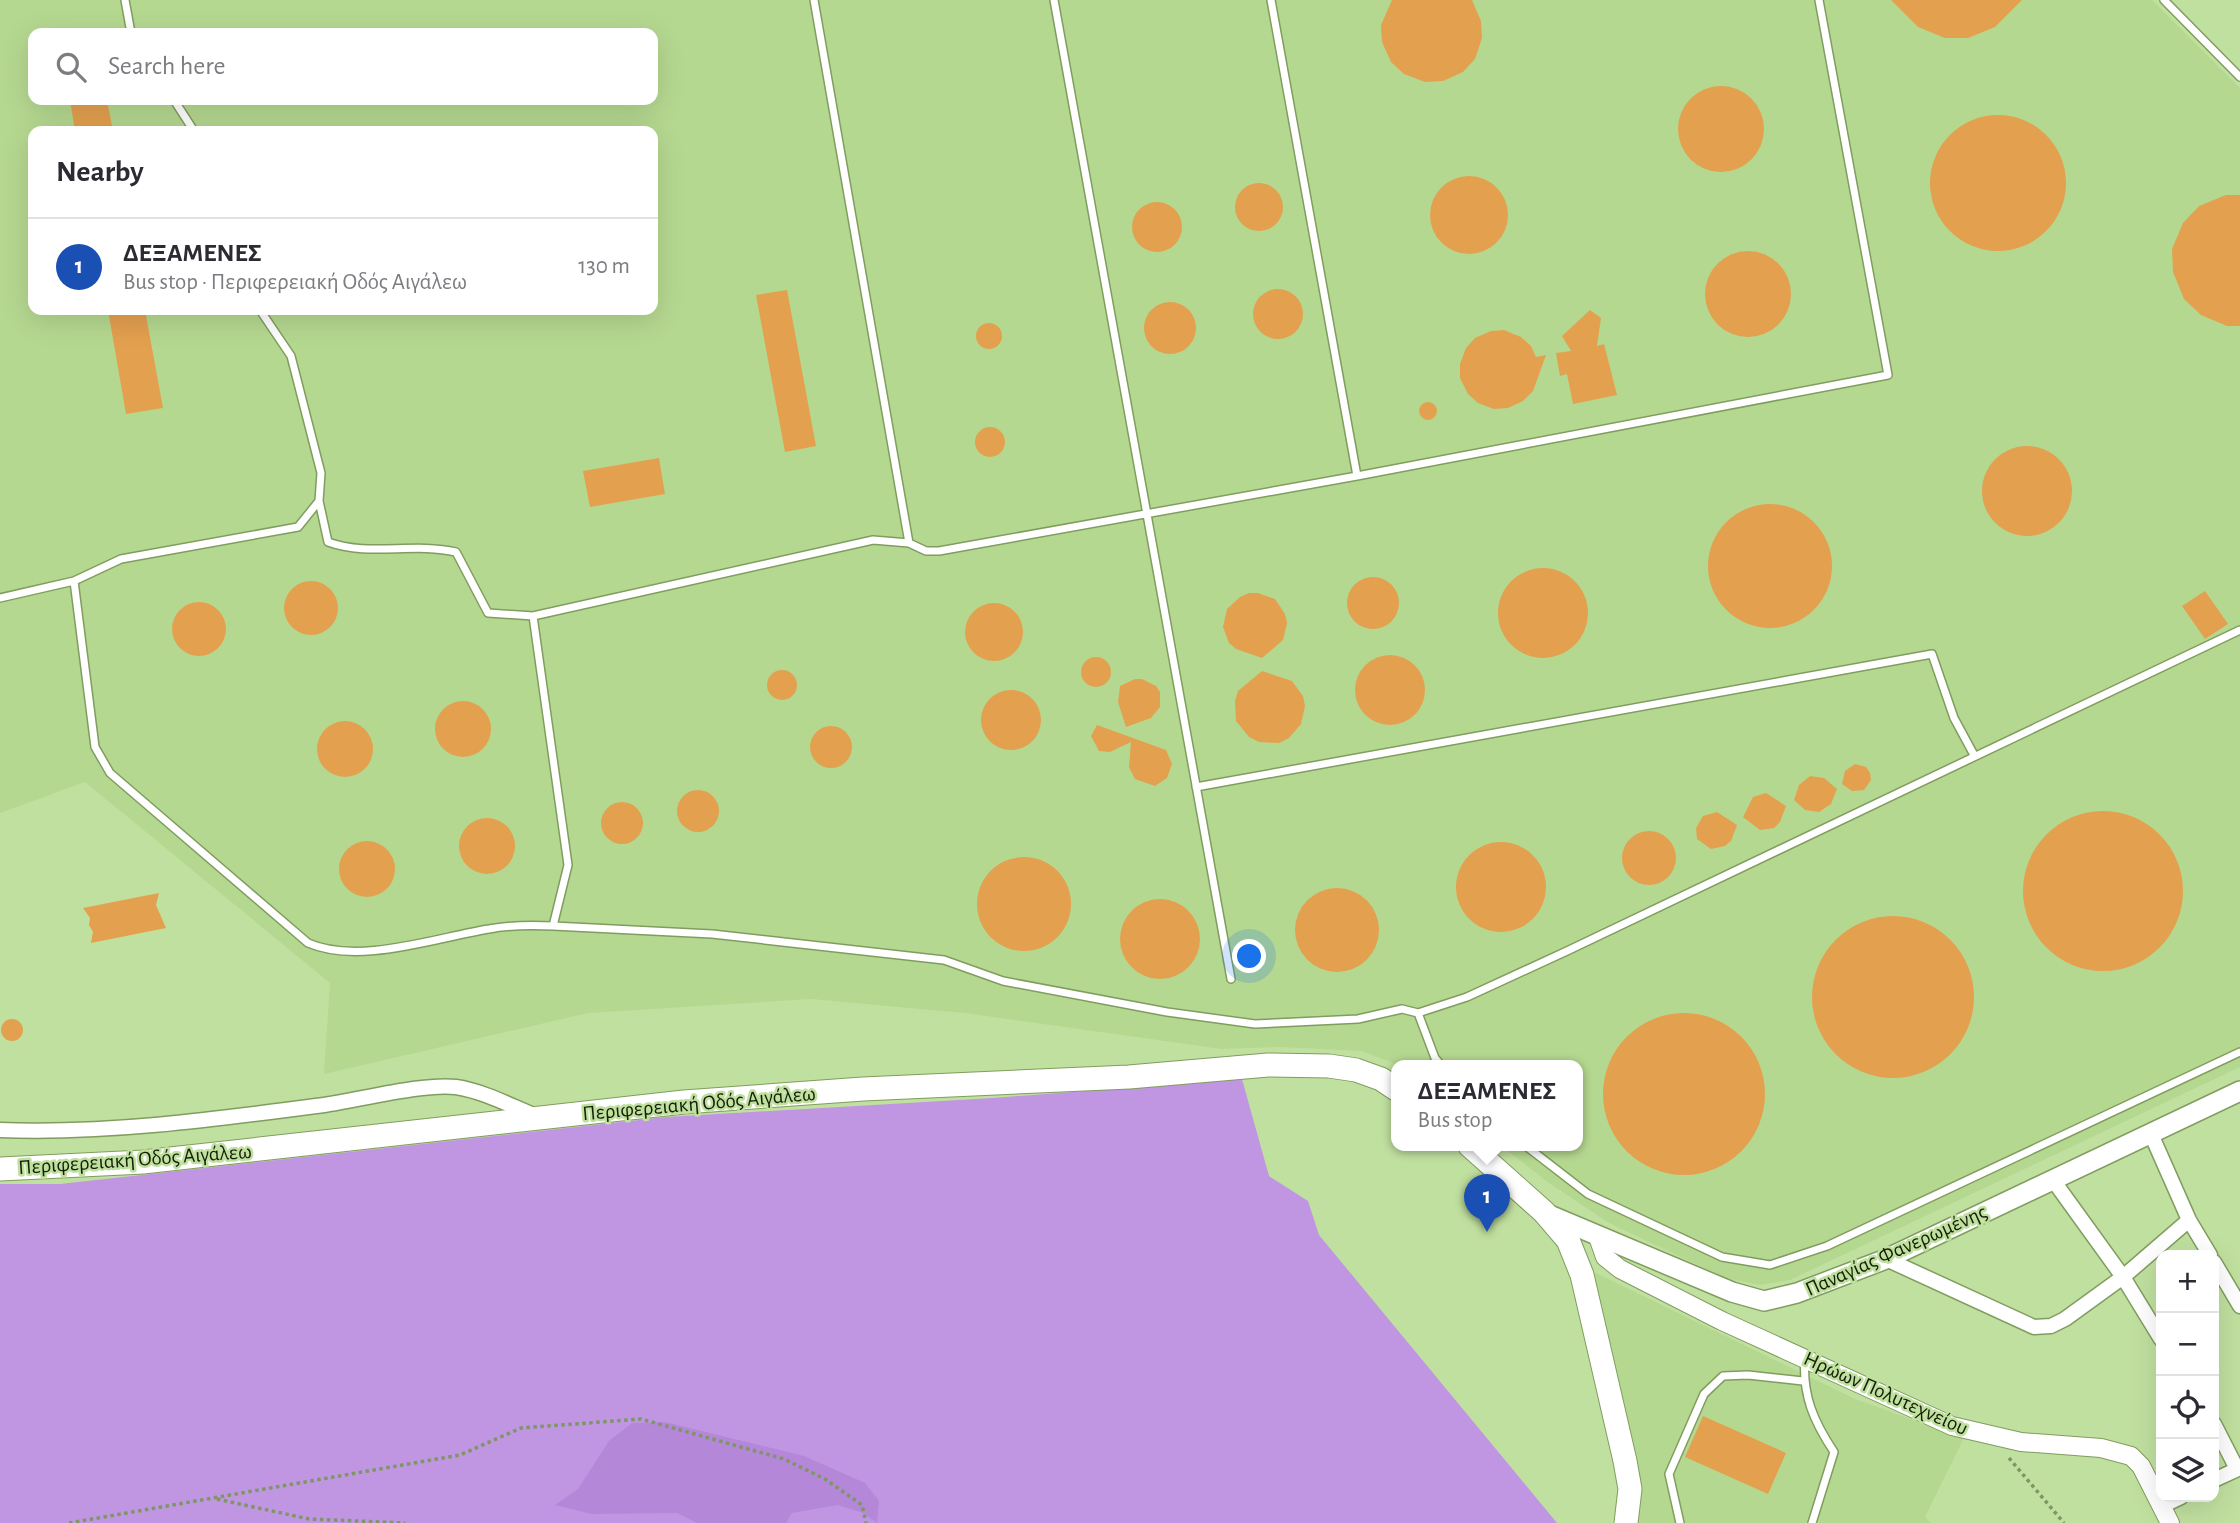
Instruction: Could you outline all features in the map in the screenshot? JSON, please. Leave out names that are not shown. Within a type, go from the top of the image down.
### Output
[{"type":"highway","name":"Περιφερειακή Οδός Αιγάλεω","points":[[0,1169],[143,1162],[684,1102],[863,1089],[1129,1077],[1268,1065],[1329,1066],[1356,1070],[1391,1086]]},
{"type":"highway","points":[[1477,1151],[1544,1212],[1568,1240],[1582,1275],[1628,1480],[1626,1523]]},
{"type":"main road","name":"Παναγίας Φανερωμένης","points":[[1544,1212],[1732,1292],[1764,1301],[1797,1293],[1886,1259],[2240,1091]]},
{"type":"street","points":[[0,1130],[43,1132],[167,1123],[323,1105],[439,1086],[476,1092],[543,1118]]},
{"type":"street","points":[[2151,1134],[2189,1220],[2207,1250]]},
{"type":"street","points":[[2053,1180],[2123,1277],[2156,1331]]},
{"type":"street","points":[[1886,1259],[2034,1327],[2051,1326],[2123,1277],[2189,1220]]},
{"type":"street","name":"Ηρώων Πολυτεχνείου","points":[[1598,1237],[1605,1257],[1620,1269],[1722,1321],[1951,1426],[1996,1437],[2101,1448],[2131,1456],[2141,1466],[2171,1523]]},
{"type":"street","points":[[2219,1271],[2240,1307]]},
{"type":"street","points":[[2219,1433],[2238,1468],[2219,1478]]},
{"type":"street","points":[[2162,1506],[2170,1502]]},
{"type":"lane","points":[[125,0],[130,28]]},
{"type":"lane","points":[[814,0],[909,543]]},
{"type":"lane","points":[[1054,0],[1231,979]]},
{"type":"lane","points":[[1271,0],[1357,476]]},
{"type":"lane","points":[[263,315],[291,356],[321,473],[319,501],[328,542],[348,549],[430,546],[456,552],[488,613],[533,616],[873,540],[909,543],[926,551],[939,551],[1357,476],[1888,375],[1819,0]]},
{"type":"lane","points":[[2164,0],[2240,77]]},
{"type":"lane","points":[[177,105],[191,126]]},
{"type":"lane","points":[[0,598],[74,581],[121,559],[298,527],[319,501]]},
{"type":"lane","points":[[74,581],[94,747],[110,773],[308,943],[327,951],[354,953],[492,928],[553,926],[712,934],[944,960],[1003,981],[1167,1012],[1255,1024],[1358,1018],[1402,1009],[1418,1013],[1467,997],[2240,630]]},
{"type":"lane","points":[[533,616],[568,865],[553,926]]},
{"type":"lane","points":[[1196,787],[1932,654],[1954,718],[1974,755]]},
{"type":"lane","points":[[1418,1013],[1437,1060]]},
{"type":"lane","points":[[1532,1151],[1588,1194],[1638,1220],[1722,1257],[1770,1265],[1827,1246],[2240,1052]]},
{"type":"lane","points":[[1805,1358],[1803,1381],[1819,1430],[1835,1452],[1812,1523]]},
{"type":"lane","points":[[1680,1523],[1669,1474],[1704,1394],[1724,1376],[1748,1375],[1803,1381]]},
{"type":"path","points":[[69,1523],[460,1455],[521,1428],[641,1419],[785,1459],[825,1479],[862,1505],[866,1523]]},
{"type":"path","points":[[1996,1437],[2064,1523]]},
{"type":"path","points":[[215,1499],[309,1519],[405,1523]]},
{"type":"shaded area","points":[[0,0],[2152,0],[2240,88],[2240,1067],[1790,1280],[1760,1285],[1725,1278],[1609,1223],[1546,1181],[1508,1151],[1583,1151],[1583,1060],[1391,1060],[1391,1062],[1361,1051],[1278,1047],[1222,1049],[964,1013],[811,999],[588,1013],[324,1074],[330,983],[85,782],[0,813]]},
{"type":"shaded area","points":[[1242,1079],[1269,1176],[1308,1201],[1319,1235],[1557,1523],[0,1523],[0,1184],[60,1184],[666,1117],[993,1098]]},
{"type":"shaded area","points":[[1594,1272],[1855,1399],[1964,1438],[1925,1517],[1931,1523],[1632,1523],[1640,1491]]},
{"type":"shaded area","points":[[665,1422],[804,1456],[865,1483],[879,1501],[877,1523],[863,1513],[838,1505],[792,1513],[786,1523],[697,1523],[677,1513],[592,1514],[555,1505],[578,1489],[609,1441],[632,1423]]},
{"type":"building","points":[[1392,0],[1472,0],[1481,21],[1482,38],[1475,59],[1463,72],[1443,81],[1425,82],[1404,74],[1391,62],[1382,42],[1381,25]]},
{"type":"building","points":[[1891,0],[2022,0],[1995,27],[1968,38],[1945,38],[1918,27]]},
{"type":"building","points":[[1721,86],[1745,93],[1757,105],[1764,129],[1757,153],[1745,165],[1721,172],[1697,165],[1685,153],[1678,129],[1685,105],[1697,93]]},
{"type":"building","points":[[71,105],[108,105],[112,126],[74,126]]},
{"type":"building","points":[[1998,115],[2024,120],[2046,135],[2061,157],[2066,183],[2061,209],[2046,231],[2024,246],[1998,251],[1972,246],[1950,231],[1935,209],[1930,183],[1935,157],[1950,135],[1972,120]]},
{"type":"building","points":[[1469,176],[1484,179],[1497,187],[1505,200],[1508,215],[1505,230],[1497,243],[1484,251],[1469,254],[1454,251],[1441,243],[1433,230],[1430,215],[1433,200],[1441,187],[1454,179]]},
{"type":"building","points":[[1259,183],[1276,190],[1283,207],[1276,224],[1259,231],[1242,224],[1235,207],[1242,190]]},
{"type":"building","points":[[2226,195],[2240,195],[2240,326],[2227,326],[2201,315],[2184,299],[2173,272],[2172,249],[2183,223],[2199,206]]},
{"type":"building","points":[[1157,202],[1175,209],[1182,227],[1175,245],[1157,252],[1139,245],[1132,227],[1139,209]]},
{"type":"building","points":[[1748,251],[1772,258],[1784,270],[1791,294],[1784,318],[1772,330],[1748,337],[1724,330],[1712,318],[1705,294],[1712,270],[1724,258]]},
{"type":"building","points":[[787,290],[816,446],[785,452],[756,295]]},
{"type":"building","points":[[1268,290],[1288,290],[1302,304],[1302,324],[1288,338],[1268,338],[1254,324],[1254,304]]},
{"type":"building","points":[[1170,302],[1180,304],[1188,310],[1194,318],[1194,338],[1188,346],[1180,352],[1170,354],[1160,352],[1152,346],[1146,338],[1144,328],[1146,318],[1152,310],[1160,304]]},
{"type":"building","points":[[1590,310],[1601,318],[1597,346],[1604,344],[1617,395],[1573,404],[1567,374],[1560,376],[1556,353],[1571,351],[1562,336]]},
{"type":"building","points":[[109,315],[146,315],[163,408],[126,414]]},
{"type":"building","points":[[989,323],[998,327],[1002,336],[998,345],[989,349],[980,345],[976,336],[980,327]]},
{"type":"building","points":[[1504,330],[1521,337],[1531,346],[1536,357],[1546,355],[1533,391],[1523,401],[1508,408],[1494,409],[1478,403],[1468,394],[1460,378],[1460,364],[1466,348],[1475,338],[1491,331]]},
{"type":"building","points":[[1428,402],[1434,405],[1437,411],[1434,417],[1428,420],[1422,417],[1419,411],[1422,405]]},
{"type":"building","points":[[990,427],[996,428],[1004,436],[1004,448],[996,456],[990,457],[984,456],[976,448],[975,442],[976,436],[984,428]]},
{"type":"building","points":[[2018,446],[2036,446],[2052,453],[2065,466],[2072,482],[2072,500],[2065,516],[2052,529],[2036,536],[2018,536],[2002,529],[1989,516],[1982,500],[1982,482],[1989,466],[2002,453]]},
{"type":"building","points":[[659,458],[665,494],[590,507],[583,471]]},
{"type":"building","points":[[1770,504],[1794,508],[1814,522],[1828,542],[1832,566],[1828,590],[1814,610],[1794,624],[1770,628],[1746,624],[1726,610],[1712,590],[1708,566],[1712,542],[1726,522],[1746,508]]},
{"type":"building","points":[[1534,568],[1552,568],[1568,575],[1581,588],[1588,604],[1588,622],[1581,638],[1568,651],[1552,658],[1534,658],[1518,651],[1505,638],[1498,622],[1498,604],[1505,588],[1518,575]]},
{"type":"building","points":[[1373,577],[1383,579],[1391,585],[1397,593],[1397,613],[1391,621],[1383,627],[1373,629],[1363,627],[1355,621],[1349,613],[1347,603],[1349,593],[1355,585],[1363,579]]},
{"type":"building","points":[[311,581],[330,589],[338,608],[330,627],[311,635],[292,627],[284,608],[292,589]]},
{"type":"building","points":[[2205,591],[2228,624],[2205,639],[2182,606]]},
{"type":"building","points":[[1249,593],[1275,599],[1285,614],[1287,623],[1283,640],[1262,658],[1236,649],[1229,643],[1223,627],[1227,609]]},
{"type":"building","points":[[199,602],[218,610],[226,629],[218,648],[199,656],[180,648],[172,629],[180,610]]},
{"type":"building","points":[[988,603],[1000,603],[1015,611],[1023,626],[1023,638],[1015,653],[1000,661],[988,661],[973,653],[965,638],[965,626],[973,611]]},
{"type":"building","points":[[1390,655],[1415,665],[1425,690],[1415,715],[1390,725],[1365,715],[1355,690],[1365,665]]},
{"type":"building","points":[[1096,657],[1107,661],[1111,672],[1107,683],[1096,687],[1085,683],[1081,672],[1085,661]]},
{"type":"building","points":[[782,670],[792,675],[797,685],[792,695],[782,700],[772,695],[767,685],[772,675]]},
{"type":"building","points":[[1262,671],[1292,681],[1303,696],[1305,706],[1301,724],[1289,738],[1279,743],[1259,742],[1249,737],[1236,721],[1235,701],[1238,691]]},
{"type":"building","points":[[1135,679],[1142,679],[1156,686],[1160,692],[1160,707],[1151,718],[1126,727],[1118,702],[1120,686]]},
{"type":"building","points":[[1005,690],[1017,690],[1036,703],[1041,720],[1039,732],[1028,745],[1017,750],[1005,750],[986,737],[981,726],[981,714],[994,695]]},
{"type":"building","points":[[463,701],[474,703],[483,709],[489,718],[489,740],[483,749],[474,755],[463,757],[452,755],[443,749],[437,740],[435,729],[437,718],[443,709],[452,703]]},
{"type":"building","points":[[345,721],[356,723],[365,729],[371,738],[371,760],[365,769],[356,775],[345,777],[334,775],[325,769],[319,760],[317,749],[319,738],[325,729],[334,723]]},
{"type":"building","points":[[1097,725],[1166,750],[1172,764],[1167,778],[1155,786],[1135,779],[1129,767],[1131,742],[1110,752],[1099,751],[1091,736]]},
{"type":"building","points":[[831,726],[846,732],[852,747],[846,762],[831,768],[816,762],[810,747],[816,732]]},
{"type":"building","points":[[1855,764],[1866,767],[1870,773],[1871,780],[1864,790],[1852,791],[1842,784],[1845,771]]},
{"type":"building","points":[[1810,776],[1824,778],[1837,789],[1831,804],[1819,812],[1805,810],[1794,800],[1799,785]]},
{"type":"building","points":[[698,790],[713,796],[719,811],[713,826],[698,832],[683,826],[677,811],[683,796]]},
{"type":"building","points":[[1766,793],[1786,806],[1780,822],[1774,828],[1760,830],[1743,817],[1753,797]]},
{"type":"building","points":[[622,802],[637,808],[643,823],[637,838],[622,844],[607,838],[601,823],[607,808]]},
{"type":"building","points":[[2103,811],[2133,817],[2159,835],[2177,861],[2183,891],[2177,921],[2159,947],[2133,965],[2103,971],[2073,965],[2047,947],[2029,921],[2023,891],[2029,861],[2047,835],[2073,817]]},
{"type":"building","points":[[1717,812],[1737,825],[1731,841],[1725,846],[1711,849],[1697,839],[1696,828],[1703,816]]},
{"type":"building","points":[[487,818],[498,820],[507,826],[513,835],[513,857],[507,866],[498,872],[487,874],[476,872],[467,866],[461,857],[459,846],[461,835],[467,826],[476,820]]},
{"type":"building","points":[[1649,831],[1668,839],[1676,858],[1668,877],[1649,885],[1630,877],[1622,858],[1630,839]]},
{"type":"building","points":[[367,841],[378,843],[387,849],[393,858],[393,880],[387,889],[378,895],[367,897],[356,895],[347,889],[341,880],[339,869],[341,858],[347,849],[356,843]]},
{"type":"building","points":[[1501,842],[1518,846],[1533,855],[1542,870],[1546,887],[1542,904],[1533,919],[1518,928],[1501,932],[1484,928],[1469,919],[1460,904],[1456,887],[1460,870],[1469,855],[1484,846]]},
{"type":"building","points":[[1024,857],[1042,861],[1057,871],[1067,886],[1071,904],[1067,922],[1057,937],[1042,947],[1024,951],[1006,947],[991,937],[981,922],[977,904],[981,886],[991,871],[1006,861]]},
{"type":"building","points":[[1337,888],[1353,891],[1367,900],[1376,914],[1379,930],[1376,946],[1367,960],[1353,969],[1337,972],[1321,969],[1307,960],[1298,946],[1295,930],[1298,914],[1307,900],[1321,891]]},
{"type":"building","points":[[159,893],[156,905],[166,928],[91,943],[93,932],[89,925],[90,918],[83,908]]},
{"type":"building","points":[[1160,899],[1175,902],[1188,911],[1197,924],[1200,939],[1197,954],[1188,967],[1175,976],[1160,979],[1145,976],[1132,967],[1123,954],[1120,939],[1123,924],[1132,911],[1145,902]]},
{"type":"building","points":[[1893,916],[1924,923],[1950,940],[1967,966],[1974,997],[1967,1028],[1950,1054],[1924,1071],[1893,1078],[1862,1071],[1836,1054],[1819,1028],[1812,997],[1819,966],[1836,940],[1862,923]]},
{"type":"building","points":[[1684,1013],[1715,1019],[1741,1037],[1759,1063],[1765,1094],[1759,1125],[1741,1151],[1715,1169],[1684,1175],[1653,1169],[1627,1151],[1609,1125],[1603,1094],[1609,1063],[1627,1037],[1653,1019]]},
{"type":"building","points":[[12,1019],[20,1022],[23,1030],[20,1038],[12,1041],[4,1038],[1,1030],[4,1022]]},
{"type":"building","points":[[1703,1416],[1786,1453],[1768,1494],[1685,1457]]},
{"type":"place","name":"ΔΕΞΑΜΕΝΕΣ","points":[[1487,1232]]}]
